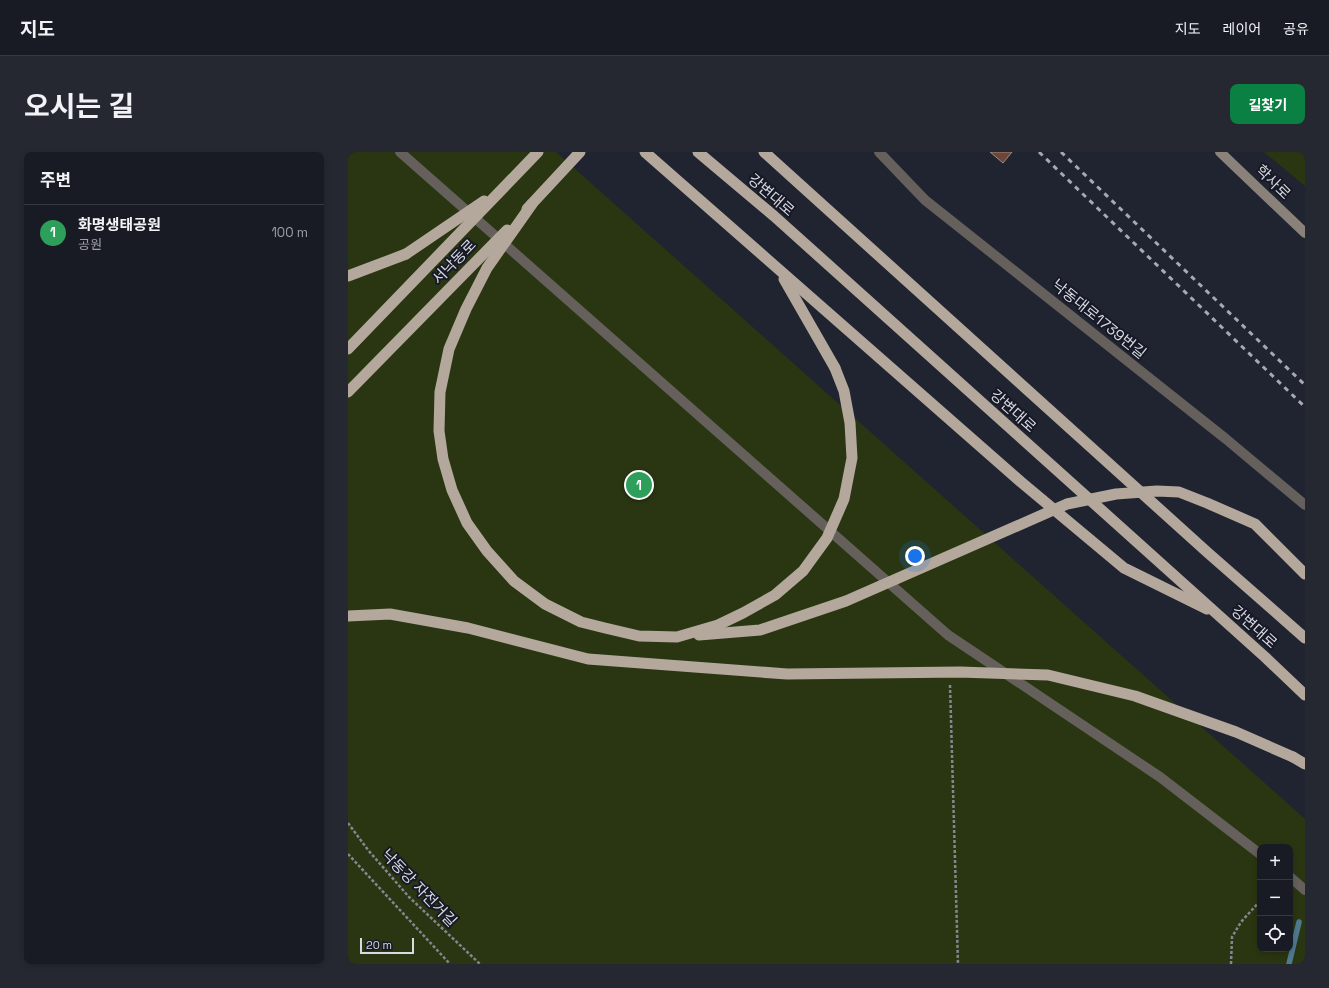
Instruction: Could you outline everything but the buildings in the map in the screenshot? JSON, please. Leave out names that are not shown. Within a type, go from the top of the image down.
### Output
[{"type":"highway","name":"서낙동로","points":[[348,349],[538,152]]},
{"type":"highway","name":"서낙동로","points":[[348,392],[532,204],[580,152]]},
{"type":"highway","points":[[645,152],[1020,482],[1124,568],[1220,616]]},
{"type":"highway","name":"강변대로","points":[[698,152],[780,222],[1220,616],[1305,695]]},
{"type":"highway","name":"강변대로","points":[[764,152],[1207,552],[1305,638]]},
{"type":"highway","points":[[348,276],[406,254],[504,187]]},
{"type":"highway","points":[[532,204],[487,268],[466,309],[449,350],[440,392],[439,430],[443,459],[452,490],[467,523],[487,551],[514,581],[544,604],[581,622],[639,636],[677,637],[760,630],[846,601],[1067,504],[1116,494],[1157,491],[1179,492],[1255,524],[1305,574]]},
{"type":"highway","points":[[677,637],[718,625],[775,595],[803,571],[827,538],[844,499],[852,458],[850,423],[844,391],[835,368],[778,269]]},
{"type":"highway","points":[[348,616],[390,614],[460,626],[588,659],[787,674],[960,672],[1048,675],[1135,696],[1236,732],[1293,757],[1305,764]]},
{"type":"main road","name":"학사로","points":[[1220,152],[1305,233]]},
{"type":"street","points":[[400,152],[948,635],[1160,777],[1257,852]]},
{"type":"street","name":"낙동대로1739번길","points":[[879,152],[926,200],[1226,439],[1305,505]]},
{"type":"street","points":[[1293,880],[1305,890]]},
{"type":"path","points":[[950,682],[958,964]]},
{"type":"path","name":"낙동강 자전거길","points":[[348,823],[368,850],[409,897],[480,964]]},
{"type":"path","points":[[348,854],[450,964]]},
{"type":"path","points":[[1231,964],[1232,937],[1241,922],[1257,903]]},
{"type":"green space","points":[[348,152],[556,152],[1305,819],[1305,964],[348,964]]},
{"type":"green space","points":[[1264,152],[1305,152],[1305,186]]},
{"type":"waterway","points":[[1289,964],[1299,922]]},
{"type":"railway","points":[[1039,152],[1305,407]]},
{"type":"railway","points":[[1061,152],[1305,385]]},
{"type":"place","name":"화명생태공원","points":[[639,485]]}]
